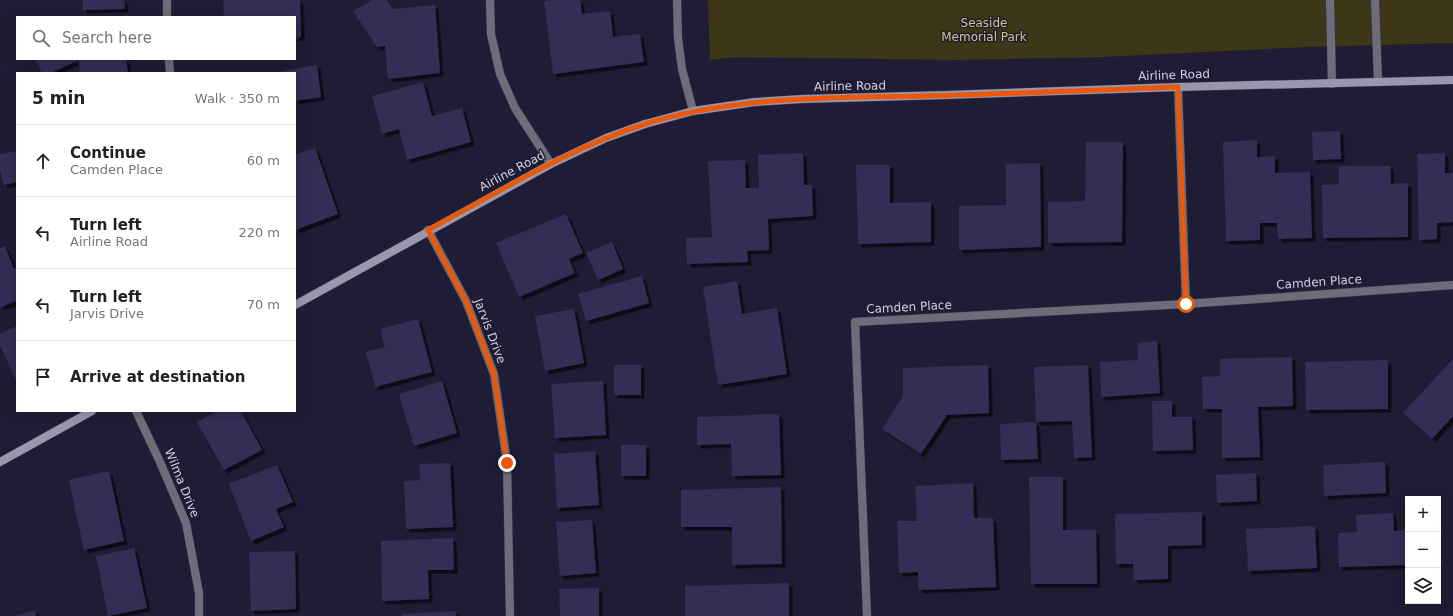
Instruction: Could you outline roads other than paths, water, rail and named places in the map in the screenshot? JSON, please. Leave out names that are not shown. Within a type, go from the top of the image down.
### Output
[{"type":"main road","name":"Airline Road","points":[[296,304],[428,230],[551,164],[606,138],[645,124],[693,111],[755,102],[802,99],[1453,80]]},
{"type":"main road","points":[[0,462],[90,412]]},
{"type":"street","points":[[167,0],[167,16]]},
{"type":"street","points":[[490,0],[491,34],[500,74],[515,108],[551,164]]},
{"type":"street","points":[[677,0],[678,38],[682,69],[693,111]]},
{"type":"street","points":[[1330,0],[1332,84]]},
{"type":"street","points":[[1375,0],[1378,82]]},
{"type":"street","points":[[169,60],[170,72]]},
{"type":"street","points":[[1178,87],[1186,304]]},
{"type":"street","name":"Jarvis Drive","points":[[428,230],[466,301],[494,374],[507,463],[510,616]]},
{"type":"street","name":"Camden Place","points":[[866,616],[855,322],[1186,304],[1453,285]]},
{"type":"street","name":"Wilma Drive","points":[[136,412],[186,523],[198,593],[199,616]]},
{"type":"park label","name":"Seaside Memorial Park","points":[[984,30]]}]
